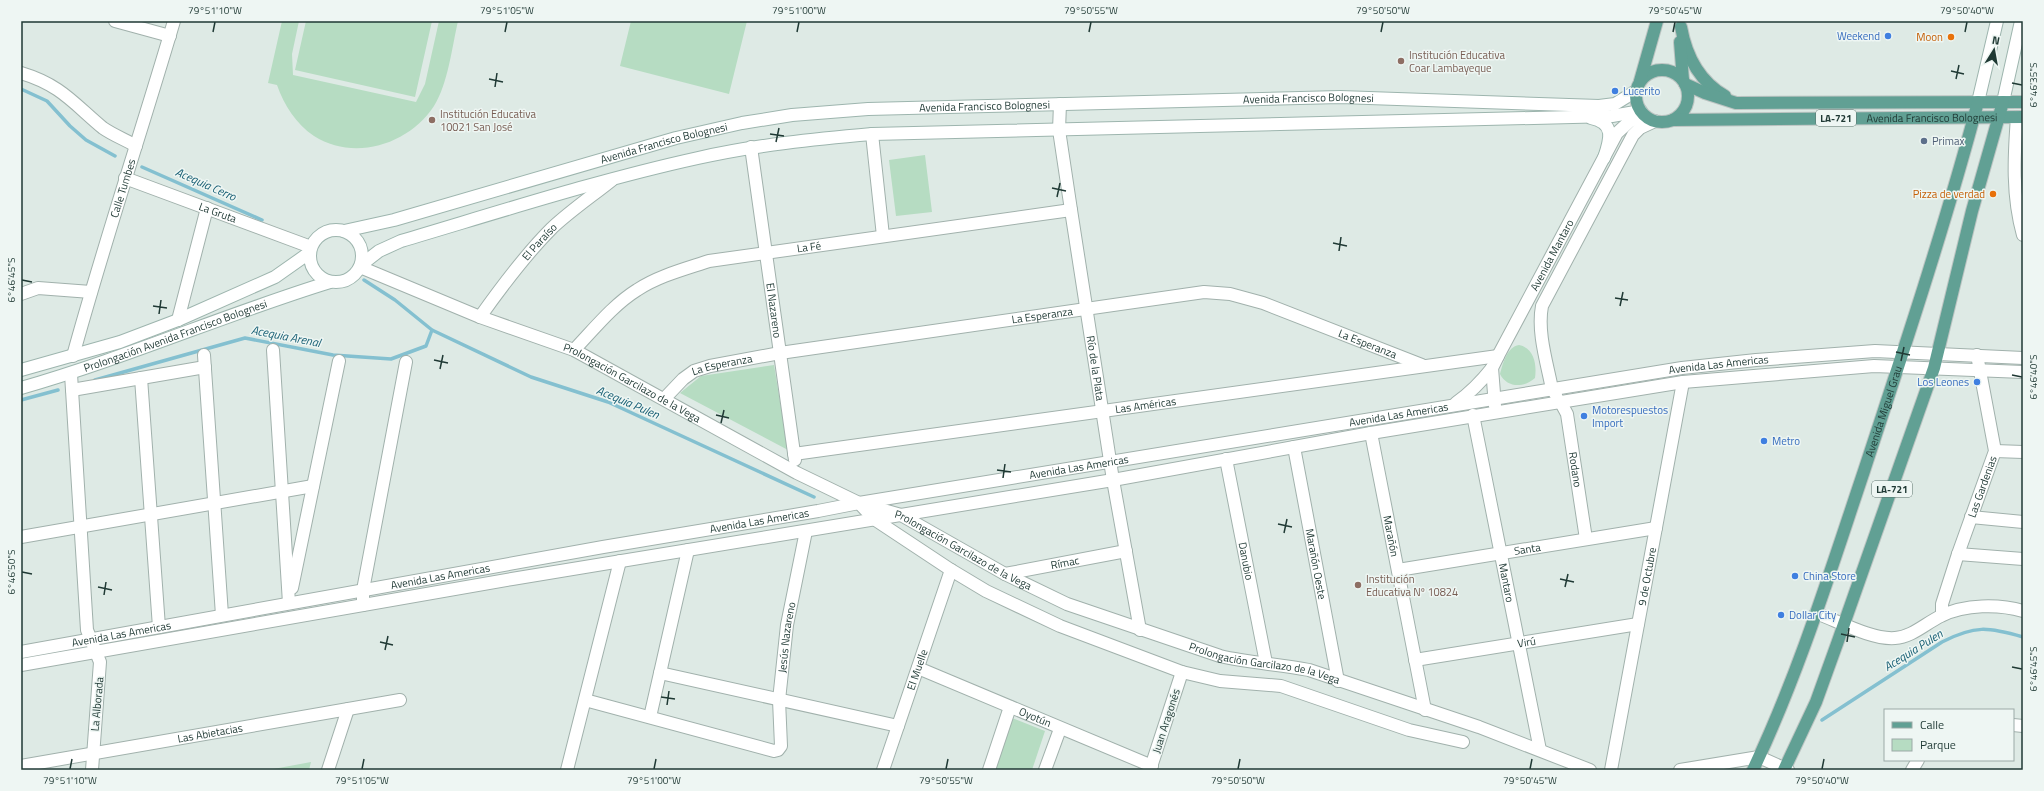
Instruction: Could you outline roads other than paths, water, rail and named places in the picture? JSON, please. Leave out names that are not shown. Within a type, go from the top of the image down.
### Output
[{"type":"main road","points":[[1655,121],[1642,113],[1636,102],[1638,86],[1657,21]]},
{"type":"main road","points":[[1673,120],[1686,105],[1687,91],[1684,82],[1680,53],[1681,24]]},
{"type":"main road","points":[[1681,24],[1685,46],[1693,64],[1709,84],[1719,93],[1736,103]]},
{"type":"main road","name":"LA-721","points":[[1638,86],[1648,74],[1663,70],[1670,71],[1684,82]]},
{"type":"main road","name":"Avenida Francisco Bolognesi","points":[[1684,82],[1705,93],[1736,103],[2023,102]]},
{"type":"main road","name":"Avenida Miguel Grau","points":[[1753,770],[1789,691],[1816,613],[1903,352],[1978,102]]},
{"type":"main road","name":"LA-721","points":[[1786,770],[1816,702],[1845,624],[1934,368],[1972,211],[2003,102]]},
{"type":"main road","name":"Avenida Francisco Bolognesi","points":[[1673,120],[2020,117]]},
{"type":"main road","name":"LA-721","points":[[1655,121],[1664,122],[1673,120]]},
{"type":"street","points":[[115,21],[170,36]]},
{"type":"street","name":"Calle Tumbes","points":[[73,356],[125,178],[174,21]]},
{"type":"street","name":"Avenida Miguel Grau","points":[[1978,102],[1997,21]]},
{"type":"street","points":[[2003,102],[2021,21]]},
{"type":"street","points":[[21,73],[55,87],[75,102],[104,128],[136,146]]},
{"type":"street","name":"Avenida Francisco Bolognesi","points":[[344,231],[394,220],[676,138],[742,123],[792,115],[868,108],[1340,97],[1598,106],[1615,104],[1638,86]]},
{"type":"street","name":"Río de la Plata","points":[[1060,104],[1059,130],[1086,309],[1113,480],[1140,630]]},
{"type":"street","name":"Avenida Francisco Bolognesi","points":[[360,266],[379,251],[401,241],[653,168],[751,147],[872,134],[1580,117],[1642,113]]},
{"type":"street","name":"Avenida Mantaro","points":[[1454,404],[1467,396],[1492,368],[1620,130],[1642,113]]},
{"type":"street","points":[[1580,117],[1604,123],[1609,130],[1609,141],[1604,158]]},
{"type":"street","points":[[2020,117],[2014,163],[2015,194],[2023,235]]},
{"type":"street","name":"Avenida Mantaro","points":[[1560,401],[1552,389],[1540,317],[1542,306],[1633,135],[1640,128],[1655,121]]},
{"type":"street","points":[[872,134],[883,236]]},
{"type":"street","name":"El Nazareno","points":[[751,147],[797,473]]},
{"type":"street","name":"La Gruta","points":[[125,178],[207,208],[310,250]]},
{"type":"street","name":"El Paraíso","points":[[480,317],[532,248],[553,227],[612,180]]},
{"type":"street","points":[[178,320],[207,208]]},
{"type":"street","name":"La Fé","points":[[574,350],[613,309],[637,289],[673,273],[709,261],[1071,210]]},
{"type":"street","points":[[328,231],[344,231],[357,241],[362,252],[360,266],[355,274],[348,280],[330,282],[317,275],[309,261],[310,250],[320,235],[328,231]]},
{"type":"street","name":"Prolongación Avenida Francisco Bolognesi","points":[[21,370],[120,342],[178,320],[261,284],[293,266],[310,250]]},
{"type":"street","name":"Prolongación Garcilazo de la Vega","points":[[360,266],[480,317],[574,350],[797,473],[859,503],[901,515],[1005,574],[1067,604],[1220,656],[1244,662],[1266,663],[1309,670],[1338,681],[1480,727],[1590,770]]},
{"type":"street","name":"Prolongación Avenida Francisco Bolognesi","points":[[21,388],[71,374],[143,349],[268,302],[330,282]]},
{"type":"street","points":[[21,294],[38,288],[91,292]]},
{"type":"street","name":"La Esperanza","points":[[664,399],[683,379],[694,371],[710,366],[780,353],[1204,292],[1230,294],[1263,303],[1422,365]]},
{"type":"street","points":[[1516,322],[1528,319],[1539,325],[1542,331]]},
{"type":"street","points":[[273,350],[280,492],[289,603]]},
{"type":"street","name":"Avenida Las Americas","points":[[21,652],[595,548],[1454,404],[1682,368],[1741,361],[1875,351],[2023,358]]},
{"type":"street","points":[[204,355],[222,615]]},
{"type":"street","name":"Las Gardenias","points":[[1942,615],[1942,604],[1958,554],[1995,451],[1977,355]]},
{"type":"street","name":"Las Américas","points":[[794,454],[1422,365],[1498,356]]},
{"type":"street","points":[[289,603],[339,361]]},
{"type":"street","points":[[363,605],[363,590],[406,362]]},
{"type":"street","name":"Avenida Las Americas","points":[[21,665],[620,561],[1113,480],[1473,415],[1682,382],[1874,366],[1980,369],[2023,372]]},
{"type":"street","points":[[72,390],[205,367]]},
{"type":"street","points":[[1492,368],[1495,412]]},
{"type":"street","name":"La Alborada","points":[[71,374],[87,630],[97,651],[100,662],[92,770]]},
{"type":"street","points":[[141,378],[159,627]]},
{"type":"street","name":"9 de Octubre","points":[[1611,770],[1682,382]]},
{"type":"street","name":"Rodano","points":[[1560,401],[1567,414],[1586,539]]},
{"type":"street","name":"Mantaro","points":[[1473,415],[1540,750]]},
{"type":"street","name":"Marañón","points":[[1371,433],[1425,710]]},
{"type":"street","name":"Marañón Oeste","points":[[1294,447],[1338,681]]},
{"type":"street","points":[[1995,451],[2023,452]]},
{"type":"street","name":"Danubio","points":[[1226,459],[1266,663]]},
{"type":"street","points":[[21,536],[313,486]]},
{"type":"street","points":[[859,503],[874,519],[951,570],[986,591],[1060,626],[1182,672],[1220,681],[1281,686],[1409,730],[1463,742]]},
{"type":"street","points":[[1971,517],[2023,522]]},
{"type":"street","name":"Santa","points":[[1398,570],[1656,528]]},
{"type":"street","name":"Jesús Nazareno","points":[[650,717],[774,751],[778,750],[781,746],[779,700],[787,625],[793,589],[806,531]]},
{"type":"street","points":[[585,700],[650,717],[688,550]]},
{"type":"street","name":"Rímac","points":[[1005,574],[1126,551]]},
{"type":"street","points":[[1958,554],[2023,559]]},
{"type":"street","points":[[567,770],[620,561]]},
{"type":"street","name":"El Muelle","points":[[883,770],[951,570]]},
{"type":"street","points":[[1816,613],[1881,637],[1895,638],[1915,632],[1942,615],[1979,607],[2013,608],[2023,612]]},
{"type":"street","name":"Virú","points":[[1415,660],[1518,642],[1638,624]]},
{"type":"street","name":"Oyotún","points":[[918,668],[1151,768]]},
{"type":"street","name":"Juan Aragonés","points":[[1151,768],[1182,672]]},
{"type":"street","points":[[660,673],[898,726]]},
{"type":"street","name":"Las Abietacias","points":[[21,766],[400,700]]},
{"type":"street","points":[[989,770],[1010,707]]},
{"type":"street","points":[[328,770],[348,709]]},
{"type":"street","points":[[1045,770],[1060,729]]},
{"type":"street","points":[[1680,770],[1759,757],[1786,770]]},
{"type":"street","points":[[1912,770],[1917,761]]},
{"type":"waterway","name":"Acequia Cerro","points":[[21,89],[47,101],[70,126],[86,140],[115,156]]},
{"type":"waterway","name":"Acequia Cerro","points":[[142,167],[262,220]]},
{"type":"waterway","name":"Acequia Pulen","points":[[364,280],[395,300],[432,330],[531,377],[608,402],[814,497]]},
{"type":"waterway","name":"Acequia Arenal","points":[[95,380],[245,338],[333,355],[391,359],[426,346],[432,330]]},
{"type":"waterway","name":"Acequia Arenal","points":[[21,400],[58,390]]},
{"type":"waterway","name":"Acequia Pulen","points":[[1822,720],[1942,642],[1954,636],[1973,630],[1982,629],[2000,631],[2023,637]]},
{"type":"place","name":"Weekend","points":[[1888,36]]},
{"type":"place","name":"Moon","points":[[1951,37]]},
{"type":"place","name":"Institución Educativa Coar Lambayeque","points":[[1401,61]]},
{"type":"place","name":"Lucerito","points":[[1615,91]]},
{"type":"place","name":"Institución Educativa 10021 San José","points":[[432,120]]},
{"type":"place","name":"Primax","points":[[1924,141]]},
{"type":"place","name":"Pizza de verdad","points":[[1993,194]]},
{"type":"place","name":"Los Leones","points":[[1977,382]]},
{"type":"place","name":"Motorespuestos Import","points":[[1584,416]]},
{"type":"place","name":"Metro","points":[[1764,441]]},
{"type":"place","name":"China Store","points":[[1795,576]]},
{"type":"place","name":"Institución Educativa Nº 10824","points":[[1358,585]]},
{"type":"place","name":"Dollar City","points":[[1781,615]]}]
